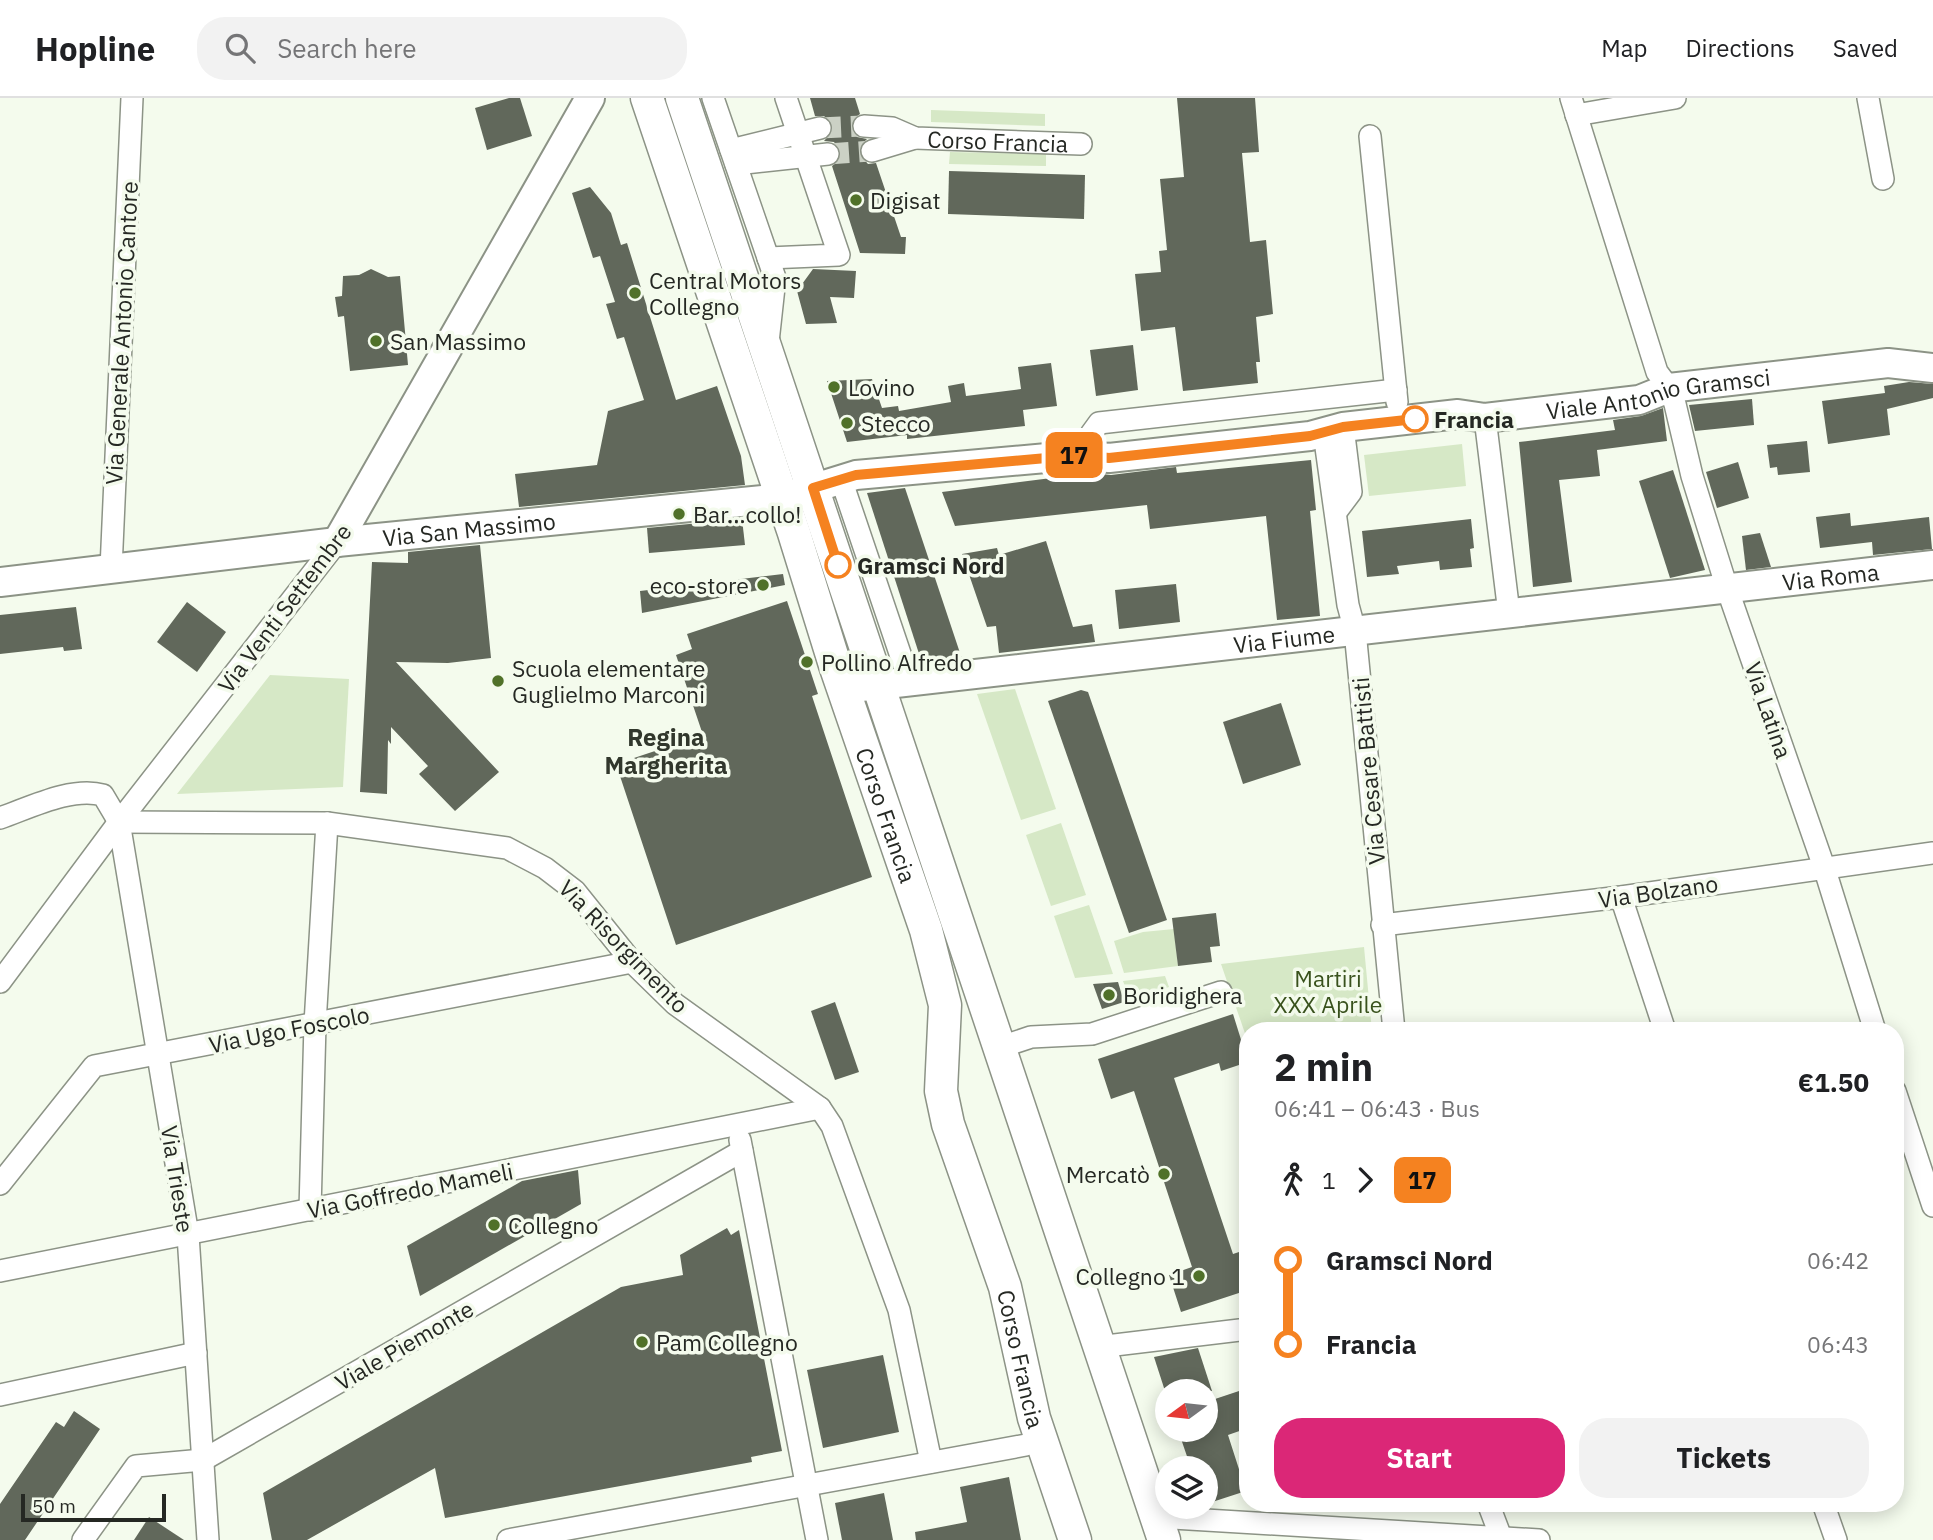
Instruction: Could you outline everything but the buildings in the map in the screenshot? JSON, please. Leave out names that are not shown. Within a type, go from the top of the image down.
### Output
[{"type":"main road","name":"Corso Francia","points":[[647,98],[926,930],[945,1005],[941,1091],[948,1124],[1005,1287],[1034,1418],[1075,1540]]},
{"type":"main road","name":"Corso Francia","points":[[682,98],[767,348],[827,484],[879,685],[1160,1528]]},
{"type":"street","name":"Via Generale Antonio Cantore","points":[[111,569],[132,98]]},
{"type":"street","name":"Via Venti Settembre","points":[[0,982],[119,822],[337,542],[590,98]]},
{"type":"street","name":"Corso Francia","points":[[713,98],[775,278],[767,348]]},
{"type":"street","points":[[768,258],[839,255],[786,98]]},
{"type":"street","points":[[1573,107],[1675,98]]},
{"type":"street","points":[[1868,98],[1883,179]]},
{"type":"street","name":"Via Latina","points":[[1573,107],[1657,372],[1669,388],[1727,588],[1824,867],[1872,1022]]},
{"type":"street","name":"Corso Francia","points":[[864,126],[892,128],[915,138]]},
{"type":"street","points":[[733,157],[798,133],[820,128]]},
{"type":"street","points":[[1370,136],[1398,421]]},
{"type":"street","name":"Corso Francia","points":[[872,151],[915,138],[1081,144]]},
{"type":"street","points":[[733,157],[828,154]]},
{"type":"street","name":"Viale Antonio Gramsci","points":[[827,484],[856,475],[1080,455],[1123,457],[1458,414],[1485,418],[1639,400],[1669,388],[1888,363],[1933,368]]},
{"type":"street","points":[[1093,457],[1091,434],[1099,423],[1396,390]]},
{"type":"street","points":[[1485,418],[1509,613]]},
{"type":"street","name":"Via Cesare Battisti","points":[[1334,430],[1336,512],[1348,605],[1355,631],[1393,1022]]},
{"type":"street","name":"Via San Massimo","points":[[0,582],[337,542],[782,498],[827,484]]},
{"type":"street","name":"Corso Francia","points":[[827,484],[911,683]]},
{"type":"street","name":"Via Roma","points":[[1727,588],[1933,565]]},
{"type":"street","name":"Via Fiume","points":[[843,689],[1727,588]]},
{"type":"street","points":[[0,818],[54,800],[93,792],[103,795],[119,822]]},
{"type":"street","name":"Via Risorgimento","points":[[119,822],[327,823],[507,848],[545,867],[575,891],[632,962],[675,1004],[820,1108],[832,1126],[898,1310],[930,1462]]},
{"type":"street","name":"Via Trieste","points":[[119,822],[188,1235],[208,1540]]},
{"type":"street","points":[[310,1210],[315,1024],[327,823]]},
{"type":"street","name":"Via Bolzano","points":[[1382,925],[1621,897],[1933,853]]},
{"type":"street","points":[[1621,897],[1662,1022]]},
{"type":"street","name":"Via Ugo Foscolo","points":[[0,1185],[94,1066],[632,962]]},
{"type":"street","points":[[1001,1047],[1031,1037],[1091,1034],[1221,992]]},
{"type":"street","name":"Via Goffredo Mameli","points":[[0,1271],[820,1108]]},
{"type":"street","points":[[737,1126],[817,1540]]},
{"type":"street","points":[[1904,1147],[1926,1162],[1933,1206]]},
{"type":"street","name":"Viale Piemonte","points":[[83,1540],[136,1466],[203,1460],[742,1151]]},
{"type":"street","points":[[1098,1347],[1239,1330]]},
{"type":"street","points":[[0,1395],[196,1353]]},
{"type":"street","name":"Corso Francia","points":[[508,1540],[1026,1445]]},
{"type":"street","points":[[1491,1512],[1501,1538]]},
{"type":"street","points":[[1826,1512],[1836,1540]]},
{"type":"street","points":[[1160,1528],[1539,1540]]},
{"type":"green space","points":[[931,110],[1045,114],[1045,126],[931,122]]},
{"type":"green space","points":[[950,152],[1046,154],[1046,166],[949,164]]},
{"type":"green space","points":[[1462,444],[1466,486],[1369,496],[1364,455]]},
{"type":"green space","points":[[270,675],[349,679],[343,787],[177,794]]},
{"type":"green space","points":[[1015,689],[1056,809],[1021,820],[977,694]]},
{"type":"green space","points":[[1061,823],[1086,895],[1051,906],[1026,835]]},
{"type":"green space","points":[[1089,905],[1113,974],[1075,978],[1054,916]]},
{"type":"green space","points":[[1174,929],[1178,966],[1124,973],[1114,941],[1143,932]]},
{"type":"green space","name":"Martiri XXX Aprile","points":[[1364,947],[1371,1022],[1241,1022],[1221,964]]},
{"type":"green space","points":[[1165,976],[1169,987],[1124,1002],[1121,990],[1126,989],[1123,981]]},
{"type":"tunnel","points":[[820,128],[864,126]]},
{"type":"tunnel","points":[[828,154],[872,151]]},
{"type":"bus line","name":"17","points":[[838,565],[813,488],[856,475],[1080,455],[1109,458],[1310,436],[1343,427],[1415,419]]},
{"type":"place","name":"Digisat","points":[[856,200]]},
{"type":"place","name":"Central Motors Collegno","points":[[635,293]]},
{"type":"place","name":"San Massimo","points":[[376,341]]},
{"type":"place","name":"Lovino","points":[[834,387]]},
{"type":"place","name":"Francia","points":[[1415,419]]},
{"type":"place","name":"Stecco","points":[[847,423]]},
{"type":"place","name":"Bar...collo!","points":[[679,514]]},
{"type":"place","name":"Gramsci Nord","points":[[838,565]]},
{"type":"place","name":"eco-store","points":[[763,585]]},
{"type":"place","name":"Pollino Alfredo","points":[[807,662]]},
{"type":"place","name":"Scuola elementare Guglielmo Marconi","points":[[498,681]]},
{"type":"place","name":"Boridighera","points":[[1109,995]]},
{"type":"place","name":"Mercatò","points":[[1164,1174]]},
{"type":"place","name":"Collegno","points":[[494,1225]]},
{"type":"place","name":"Collegno 1","points":[[1199,1276]]},
{"type":"place","name":"Pam Collegno","points":[[642,1342]]},
{"type":"district","name":"Regina Margherita","points":[[666,751]]}]
